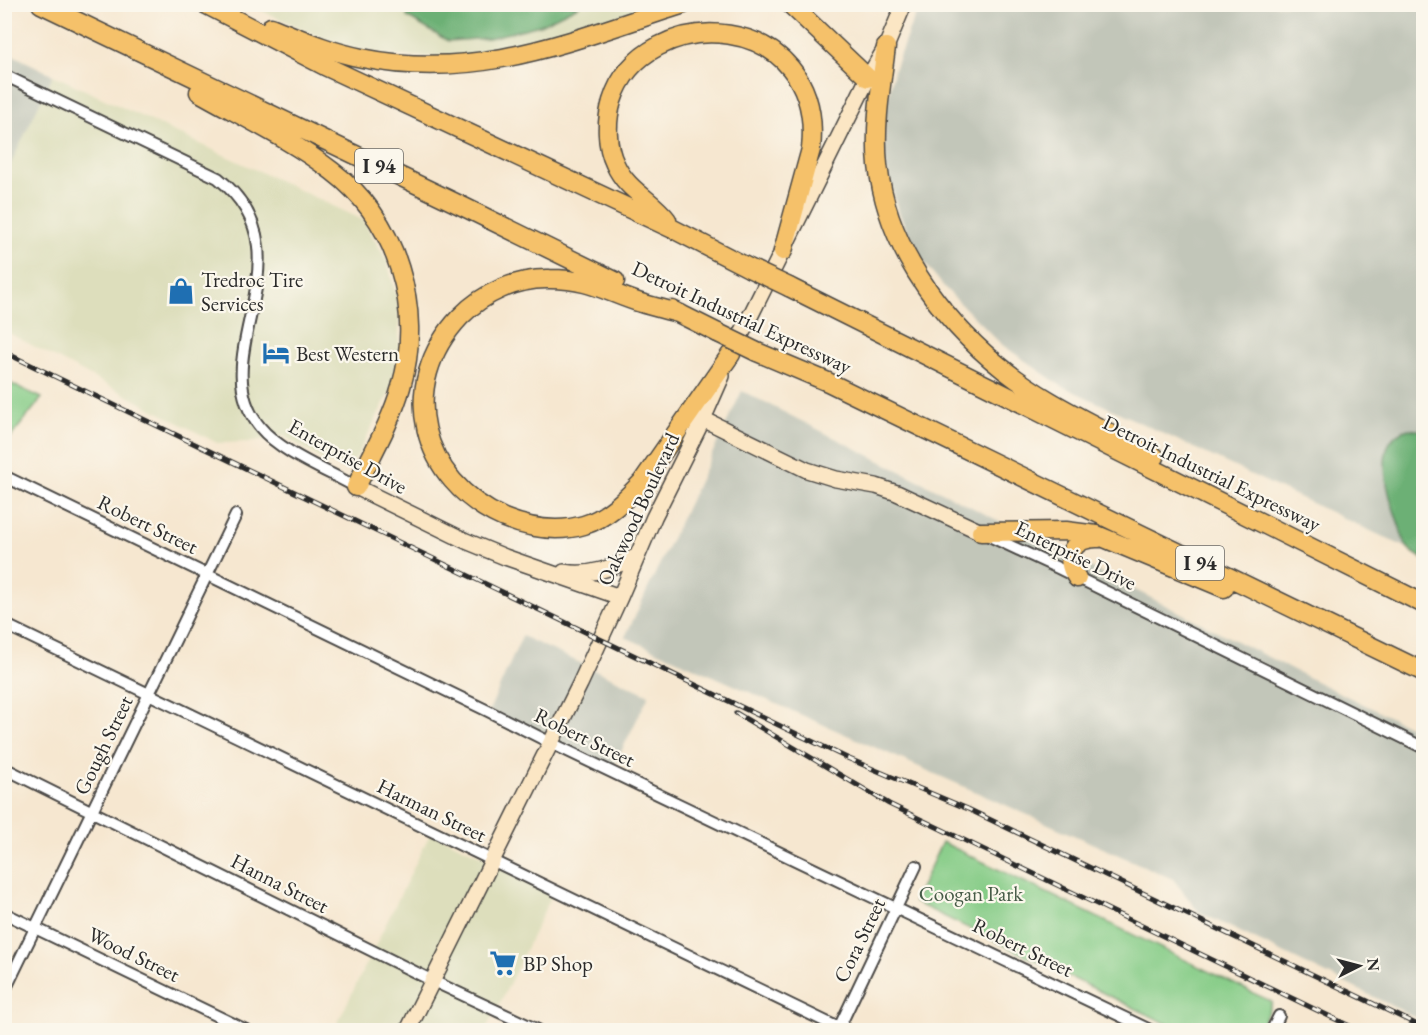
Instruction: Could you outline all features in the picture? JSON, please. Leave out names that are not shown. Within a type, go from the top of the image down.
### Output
[{"type":"highway","name":"Detroit Industrial Expressway","points":[[41,4],[464,207],[757,352],[838,387],[1424,673]]},
{"type":"highway","name":"Detroit Industrial Expressway","points":[[205,4],[325,66],[789,287],[1424,604]]},
{"type":"highway","points":[[217,4],[330,50],[385,63],[435,66],[492,61],[529,53],[684,4]]},
{"type":"highway","points":[[790,4],[868,78]]},
{"type":"highway","points":[[75,21],[120,52],[197,91],[313,157],[353,189],[381,226],[398,260],[405,288],[409,316],[409,344],[402,386],[394,409],[357,487]]},
{"type":"highway","points":[[673,230],[665,218],[638,195],[615,166],[610,153],[608,130],[611,103],[626,70],[644,50],[658,40],[674,32],[694,27],[728,27],[757,37],[779,52],[797,73],[810,105],[813,122],[811,149],[783,251]]},
{"type":"highway","points":[[886,47],[877,133],[880,180],[888,211],[904,251],[940,306],[977,345],[1003,368],[1048,400],[1161,460],[1248,515]]},
{"type":"highway","points":[[681,314],[640,303],[593,284],[575,280],[547,279],[520,282],[491,294],[468,308],[449,328],[438,346],[424,382],[423,413],[428,440],[444,470],[461,491],[484,509],[511,520],[536,528],[562,529],[585,525],[625,500],[642,482],[731,354]]},
{"type":"highway","points":[[981,532],[1066,531],[1089,533],[1110,539],[1424,673]]},
{"type":"highway","points":[[1077,578],[1069,561],[1079,542],[1088,539],[1110,539]]},
{"type":"main road","name":"Oakwood Boulevard","points":[[408,1030],[494,861],[620,597],[654,517],[703,419],[731,354],[868,78],[886,47],[904,4]]},
{"type":"main road","name":"Enterprise Drive","points":[[703,419],[807,470],[836,479],[897,492],[981,532]]},
{"type":"main road","name":"Enterprise Drive","points":[[357,487],[466,541],[620,597]]},
{"type":"main road","points":[[530,565],[570,573],[590,573],[610,568],[636,557]]},
{"type":"street","name":"Enterprise Drive","points":[[4,75],[218,178],[234,192],[250,216],[258,243],[260,270],[243,370],[242,389],[248,409],[260,428],[274,441],[357,487]]},
{"type":"street","name":"Robert Street","points":[[4,476],[551,743],[1150,1030]]},
{"type":"street","name":"Gough Street","points":[[4,992],[236,514]]},
{"type":"street","name":"Enterprise Drive","points":[[981,532],[1424,748]]},
{"type":"street","name":"Harman Street","points":[[4,624],[840,1030]]},
{"type":"street","name":"Hanna Street","points":[[4,768],[433,981],[538,1030]]},
{"type":"street","name":"Cora Street","points":[[840,1030],[916,866]]},
{"type":"street","name":"Wood Street","points":[[4,913],[246,1030]]},
{"type":"street","points":[[1272,1030],[1279,1016]]},
{"type":"shaded area","points":[[249,5],[655,5],[513,49],[475,57],[396,56],[359,50],[322,38]]},
{"type":"shaded area","points":[[921,5],[1423,5],[1424,513],[1407,548],[1060,385],[1001,344],[945,288],[919,256],[898,211],[885,162],[885,114],[894,70]]},
{"type":"shaded area","points":[[5,51],[53,75],[5,176]]},
{"type":"shaded area","points":[[53,75],[363,220],[387,261],[399,307],[399,348],[391,389],[356,458],[348,468],[328,463],[284,436],[249,442],[217,443],[5,331],[4,176]]},
{"type":"shaded area","points":[[742,391],[1315,681],[1423,733],[1423,1021],[1199,912],[1173,879],[625,637]]},
{"type":"shaded area","points":[[522,636],[649,695],[611,772],[489,711]]},
{"type":"shaded area","points":[[431,832],[554,890],[503,997],[485,1030],[334,1030]]},
{"type":"green space","points":[[409,4],[580,5],[540,25],[489,38],[448,41],[407,17]]},
{"type":"green space","points":[[5,381],[42,398],[5,444]]},
{"type":"green space","points":[[1409,429],[1423,431],[1423,559],[1411,551],[1405,543],[1390,498],[1385,470],[1389,444],[1397,435]]},
{"type":"green space","name":"Coogan Park","points":[[942,842],[1272,1002],[1260,1030],[1180,1030],[914,902]]},
{"type":"railway","points":[[4,352],[847,758],[968,809],[1424,1028]]},
{"type":"railway","points":[[736,713],[889,804],[1358,1030]]},
{"type":"place","name":"Tredroc Tire Services","points":[[181,291]]},
{"type":"place","name":"Best Western","points":[[276,353]]},
{"type":"place","name":"BP Shop","points":[[503,963]]}]
